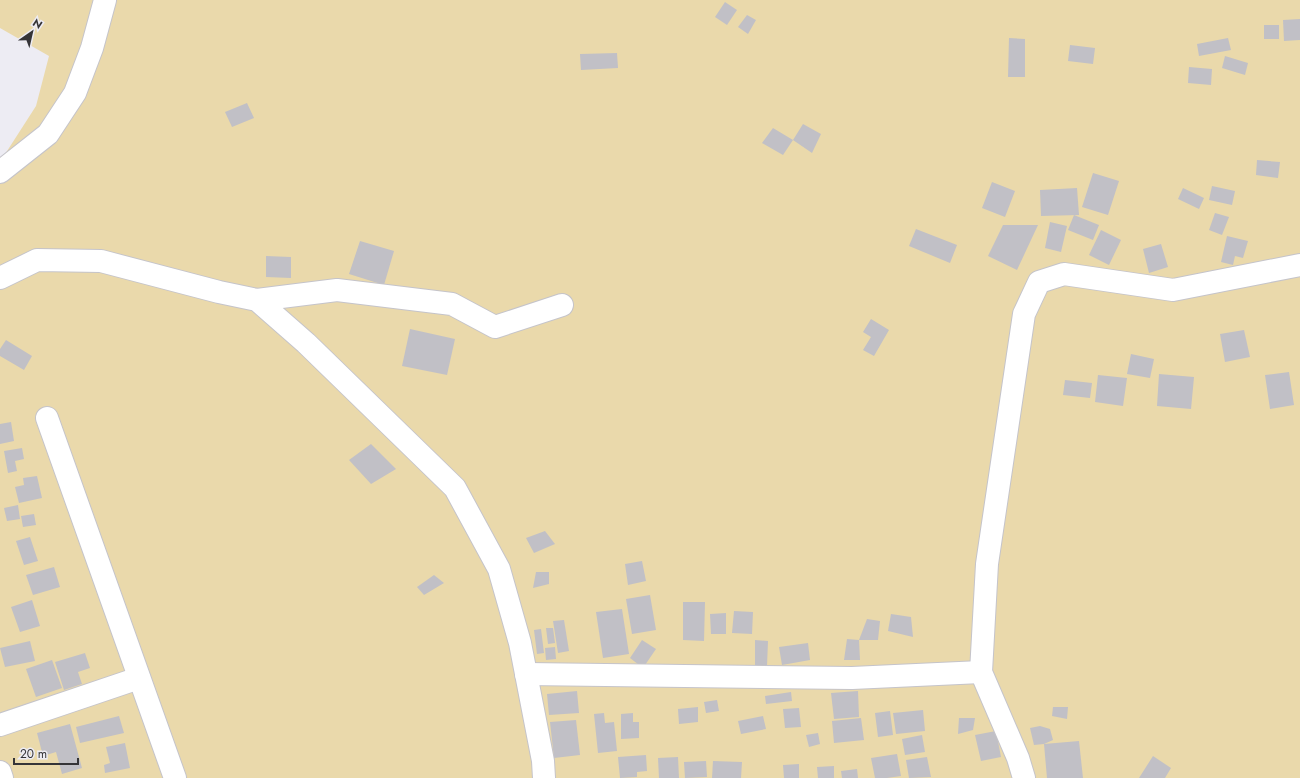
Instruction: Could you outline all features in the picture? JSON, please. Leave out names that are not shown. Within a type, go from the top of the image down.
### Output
[{"type":"street","points":[[0,172],[48,134],[75,93],[92,48],[105,0]]},
{"type":"street","points":[[0,278],[37,260],[101,261],[219,292],[257,300],[337,290],[452,304],[495,327],[562,305]]},
{"type":"street","points":[[1024,778],[1018,758],[981,672],[987,564],[1024,314],[1039,282],[1064,274],[1173,290],[1300,265]]},
{"type":"street","points":[[257,300],[306,343],[454,488],[498,569],[520,643],[543,762],[544,778]]},
{"type":"street","points":[[47,418],[175,778]]},
{"type":"street","points":[[526,674],[852,678],[981,672]]},
{"type":"street","points":[[0,725],[139,678]]},
{"type":"shaded area","points":[[0,0],[1300,0],[1300,778],[0,778],[0,162],[36,106],[49,56],[0,28]]},
{"type":"building","points":[[725,2],[737,10],[727,25],[715,17]]},
{"type":"building","points":[[747,15],[756,20],[748,34],[738,27]]},
{"type":"building","points":[[1300,19],[1300,40],[1284,41],[1283,20]]},
{"type":"building","points":[[1264,25],[1279,25],[1279,39],[1264,39]]},
{"type":"building","points":[[1009,38],[1025,39],[1025,77],[1008,77]]},
{"type":"building","points":[[1228,38],[1231,50],[1199,56],[1197,44]]},
{"type":"building","points":[[1070,45],[1095,48],[1093,64],[1068,61]]},
{"type":"building","points":[[617,53],[618,68],[581,70],[580,54]]},
{"type":"building","points":[[1225,56],[1248,63],[1245,75],[1222,68]]},
{"type":"building","points":[[1189,67],[1212,69],[1211,85],[1188,83]]},
{"type":"building","points":[[247,103],[254,118],[232,127],[225,112]]},
{"type":"building","points":[[803,124],[821,134],[812,153],[793,140]]},
{"type":"building","points":[[773,128],[793,140],[783,155],[762,143]]},
{"type":"building","points":[[1257,160],[1280,162],[1278,178],[1256,175]]},
{"type":"building","points":[[1093,173],[1119,181],[1108,215],[1082,207]]},
{"type":"building","points":[[992,182],[1015,191],[1005,217],[982,208]]},
{"type":"building","points":[[1212,186],[1235,191],[1232,205],[1209,200]]},
{"type":"building","points":[[1077,188],[1079,215],[1041,216],[1040,190]]},
{"type":"building","points":[[1183,188],[1204,198],[1199,209],[1178,199]]},
{"type":"building","points":[[1215,213],[1229,217],[1222,235],[1209,230]]},
{"type":"building","points":[[1074,215],[1099,225],[1093,240],[1068,230]]},
{"type":"building","points":[[1050,222],[1067,226],[1061,252],[1045,248]]},
{"type":"building","points":[[1003,225],[1038,225],[1017,270],[988,256]]},
{"type":"building","points":[[916,229],[957,245],[950,263],[909,246]]},
{"type":"building","points":[[1101,230],[1121,240],[1109,265],[1089,255]]},
{"type":"building","points":[[1227,236],[1248,241],[1243,258],[1235,256],[1233,265],[1221,262]]},
{"type":"building","points":[[360,241],[394,251],[384,285],[349,274]]},
{"type":"building","points":[[1161,244],[1168,267],[1149,273],[1143,249]]},
{"type":"building","points":[[266,256],[291,257],[291,278],[266,277]]},
{"type":"building","points":[[871,319],[889,330],[874,356],[863,350],[871,337],[863,332]]},
{"type":"building","points":[[410,329],[455,339],[447,375],[402,366]]},
{"type":"building","points":[[1244,330],[1250,357],[1225,362],[1220,334]]},
{"type":"building","points":[[6,340],[32,356],[24,370],[0,356],[0,349]]},
{"type":"building","points":[[1131,354],[1154,359],[1150,378],[1127,374]]},
{"type":"building","points":[[1289,372],[1294,405],[1270,409],[1265,375]]},
{"type":"building","points":[[1159,374],[1194,377],[1191,409],[1157,406]]},
{"type":"building","points":[[1098,375],[1127,378],[1123,406],[1095,402]]},
{"type":"building","points":[[1065,380],[1092,383],[1090,398],[1063,395]]},
{"type":"building","points":[[11,422],[14,441],[0,444],[0,424]]},
{"type":"building","points":[[371,444],[396,469],[371,484],[349,460]]},
{"type":"building","points":[[22,448],[24,459],[15,461],[17,471],[8,473],[4,451]]},
{"type":"building","points":[[37,476],[42,498],[19,503],[15,487],[24,485],[23,478]]},
{"type":"building","points":[[18,505],[20,519],[7,521],[4,508]]},
{"type":"building","points":[[34,514],[36,525],[23,527],[21,516]]},
{"type":"building","points":[[545,531],[555,544],[534,553],[526,538]]},
{"type":"building","points":[[30,537],[38,561],[24,565],[16,541]]},
{"type":"building","points":[[642,561],[646,581],[628,585],[625,564]]},
{"type":"building","points":[[54,567],[60,587],[33,595],[26,575]]},
{"type":"building","points":[[536,572],[549,572],[549,584],[533,588]]},
{"type":"building","points":[[434,575],[444,583],[424,595],[417,587]]},
{"type":"building","points":[[650,595],[656,630],[632,634],[626,599]]},
{"type":"building","points":[[32,600],[40,626],[20,632],[11,607]]},
{"type":"building","points":[[683,602],[705,602],[704,641],[683,640]]},
{"type":"building","points":[[622,609],[629,654],[603,658],[596,612]]},
{"type":"building","points":[[734,611],[753,612],[752,634],[732,633]]},
{"type":"building","points":[[726,613],[726,634],[711,634],[710,614]]},
{"type":"building","points":[[891,614],[911,617],[913,637],[888,631]]},
{"type":"building","points":[[867,619],[880,621],[878,640],[859,640]]},
{"type":"building","points":[[564,620],[569,651],[558,653],[553,621]]},
{"type":"building","points":[[546,628],[553,628],[555,643],[548,644]]},
{"type":"building","points":[[541,629],[544,653],[537,654],[534,630]]},
{"type":"building","points":[[847,639],[859,640],[860,660],[844,660]]},
{"type":"building","points":[[642,640],[656,649],[643,668],[630,658]]},
{"type":"building","points":[[755,640],[768,641],[767,666],[755,666]]},
{"type":"building","points":[[30,641],[35,661],[5,667],[0,648]]},
{"type":"building","points":[[808,643],[810,660],[782,665],[779,647]]},
{"type":"building","points":[[555,647],[556,659],[546,660],[545,648]]},
{"type":"building","points":[[85,653],[90,668],[78,672],[82,684],[64,690],[55,662]]},
{"type":"building","points":[[52,660],[62,688],[36,697],[26,669]]},
{"type":"building","points":[[577,691],[579,713],[549,715],[547,694]]},
{"type":"building","points":[[858,691],[859,717],[834,719],[831,693]]},
{"type":"building","points":[[791,692],[792,701],[766,704],[765,696]]},
{"type":"building","points":[[717,700],[719,711],[706,713],[704,702]]},
{"type":"building","points":[[698,707],[698,722],[679,724],[678,709]]},
{"type":"building","points":[[1053,707],[1068,707],[1067,719],[1052,716]]},
{"type":"building","points":[[799,708],[801,727],[785,728],[783,709]]},
{"type":"building","points":[[923,710],[925,731],[896,734],[893,713]]},
{"type":"building","points":[[890,711],[893,735],[878,737],[875,713]]},
{"type":"building","points":[[604,713],[605,723],[614,722],[617,751],[598,753],[594,714]]},
{"type":"building","points":[[633,713],[633,722],[639,722],[639,738],[621,739],[621,714]]},
{"type":"building","points":[[119,716],[124,733],[80,743],[76,727]]},
{"type":"building","points":[[763,716],[766,729],[741,734],[738,721]]},
{"type":"building","points":[[861,718],[864,740],[834,743],[832,721]]},
{"type":"building","points":[[959,718],[975,718],[973,730],[958,734]]},
{"type":"building","points":[[576,720],[580,755],[554,758],[550,722]]},
{"type":"building","points":[[70,724],[82,768],[62,774],[56,752],[43,756],[37,733]]},
{"type":"building","points":[[1040,726],[1050,729],[1053,740],[1044,744],[1034,745],[1030,728]]},
{"type":"building","points":[[996,731],[1001,757],[981,761],[975,735]]},
{"type":"building","points":[[818,733],[820,744],[809,747],[806,735]]},
{"type":"building","points":[[922,735],[925,752],[905,755],[902,739]]},
{"type":"building","points":[[1079,741],[1083,778],[1047,778],[1044,744]]},
{"type":"building","points":[[125,743],[130,768],[105,773],[104,765],[110,763],[106,747]]},
{"type":"building","points":[[897,754],[901,776],[875,778],[871,758]]},
{"type":"building","points":[[646,755],[647,771],[637,772],[637,777],[620,778],[618,757]]},
{"type":"building","points":[[1153,756],[1171,768],[1165,778],[1139,778]]},
{"type":"building","points":[[678,757],[679,778],[659,778],[658,758]]},
{"type":"building","points":[[927,757],[931,777],[909,778],[906,760]]},
{"type":"building","points":[[706,761],[707,777],[685,778],[684,762]]},
{"type":"building","points":[[713,761],[742,762],[741,778],[712,778]]},
{"type":"building","points":[[799,764],[799,778],[784,778],[783,765]]},
{"type":"building","points":[[834,766],[834,778],[818,778],[817,767]]},
{"type":"building","points":[[857,769],[858,778],[842,778],[841,771]]}]
